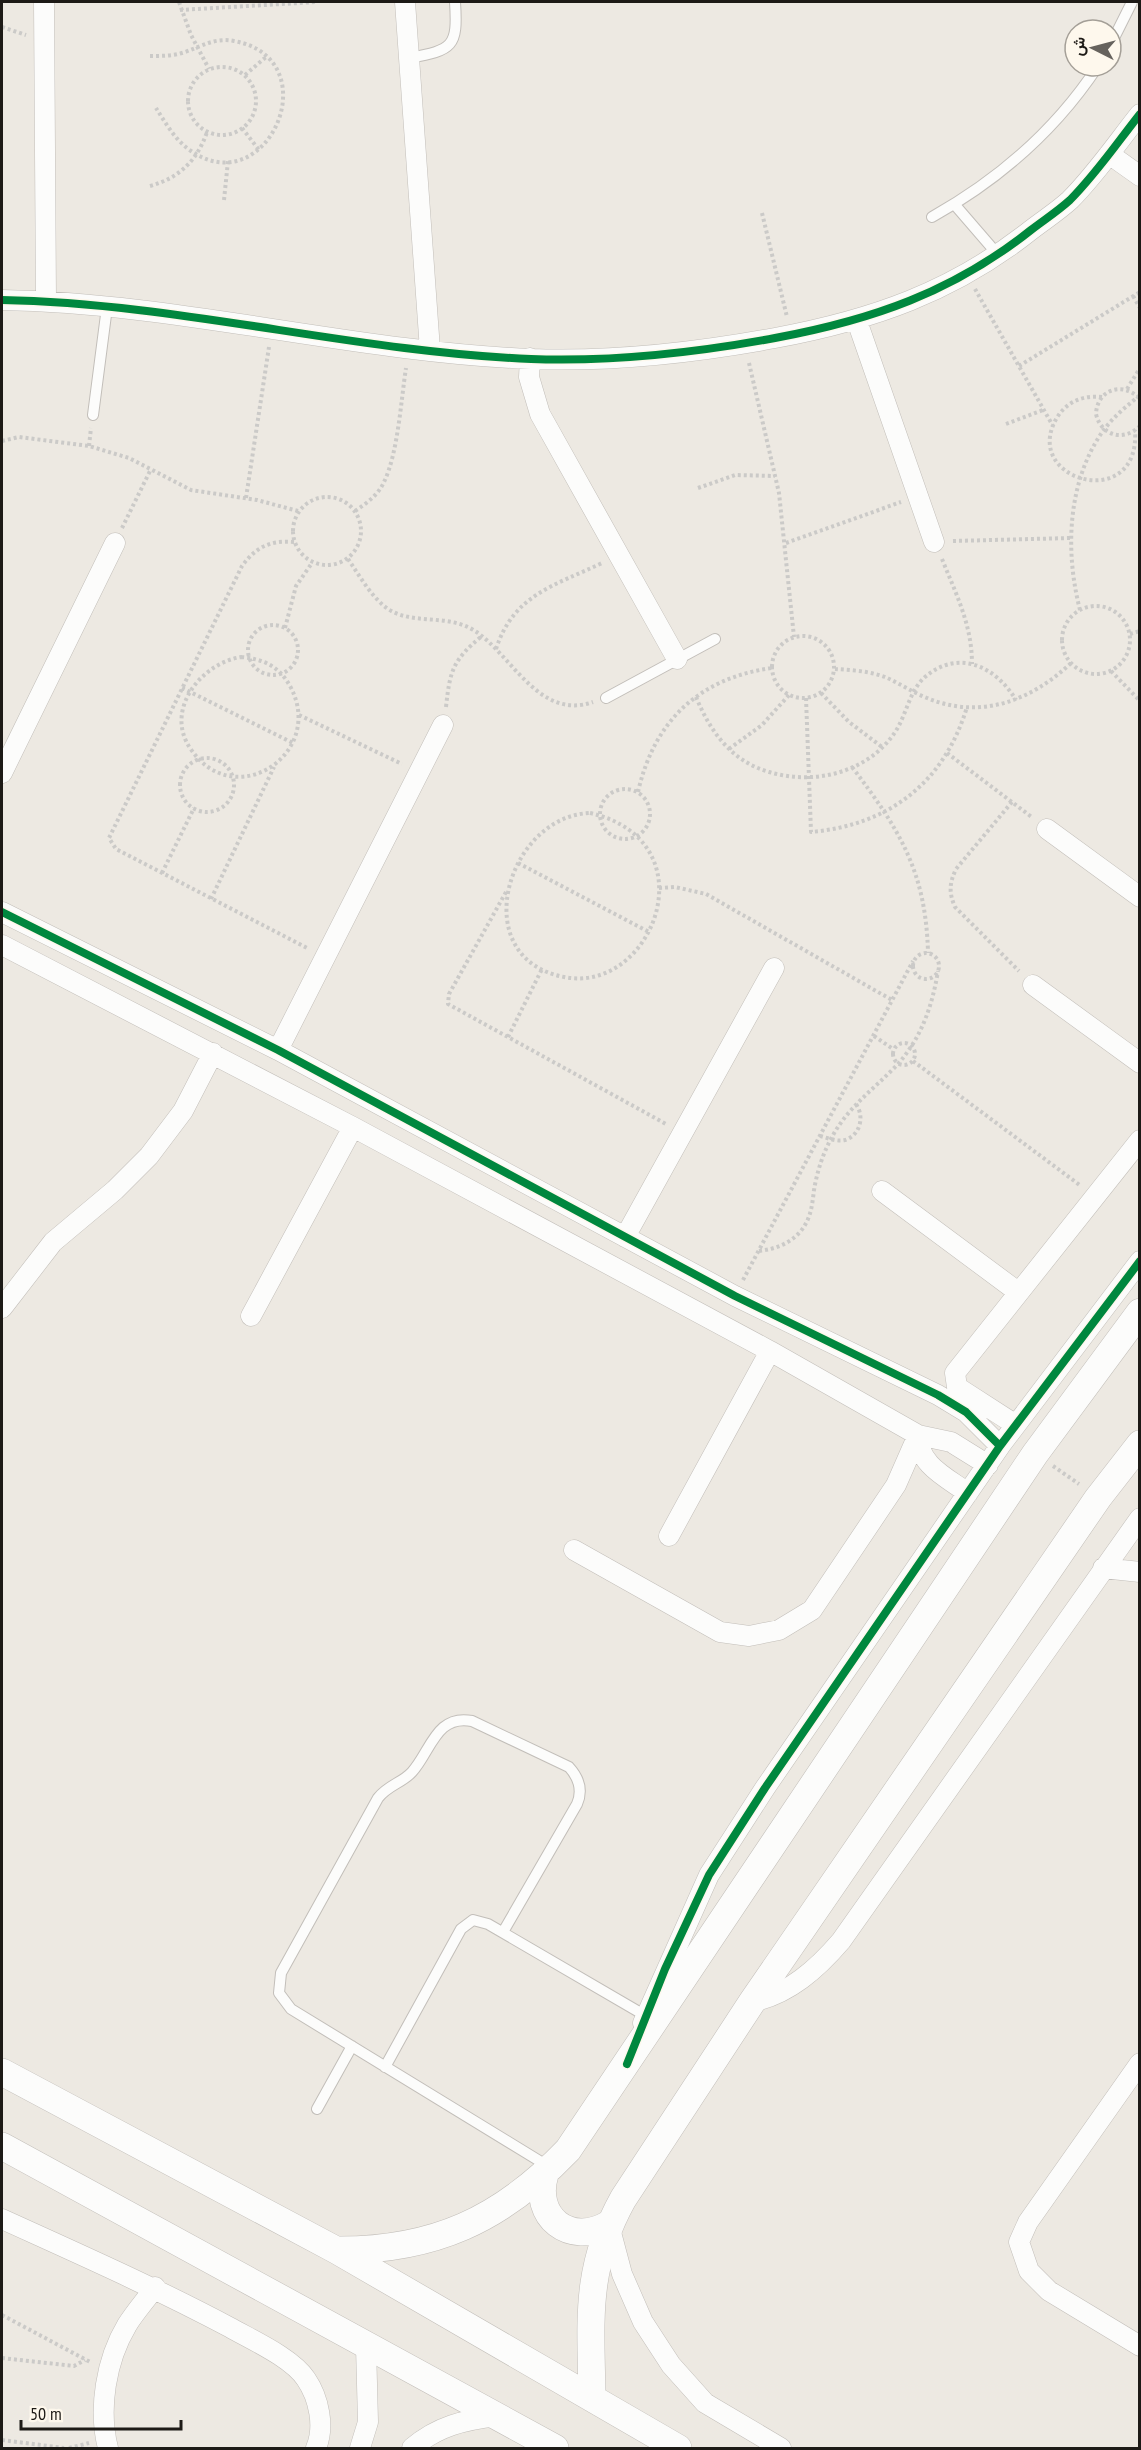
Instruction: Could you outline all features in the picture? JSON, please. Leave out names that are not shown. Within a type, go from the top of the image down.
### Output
[{"type":"main road","points":[[336,2250],[369,2250],[433,2239],[493,2213],[548,2171],[568,2150],[1035,1454],[1140,1312]]},
{"type":"main road","points":[[592,2398],[592,2280],[609,2224],[752,2002],[1098,1498],[1140,1444]]},
{"type":"main road","points":[[2,2072],[336,2250],[678,2448]]},
{"type":"main road","points":[[2,2146],[555,2448]]},
{"type":"main road","points":[[548,2171],[542,2197],[551,2218],[560,2226],[580,2233],[600,2230],[609,2224]]},
{"type":"street","points":[[44,2],[46,301]]},
{"type":"street","points":[[405,2],[430,350]]},
{"type":"street","points":[[2,300],[107,306],[430,350],[530,358],[614,359],[705,351],[857,321],[915,300],[967,275],[999,256],[1069,200],[1140,114]]},
{"type":"street","points":[[1109,154],[1140,176]]},
{"type":"street","points":[[857,321],[934,542]]},
{"type":"street","points":[[530,358],[529,377],[540,414],[677,659]]},
{"type":"street","points":[[2,773],[115,543]]},
{"type":"street","points":[[278,1050],[443,724]]},
{"type":"street","points":[[1047,829],[1140,897]]},
{"type":"street","points":[[2,912],[278,1050],[735,1296],[953,1403],[980,1424],[1000,1446]]},
{"type":"street","points":[[2,945],[353,1127],[770,1351],[918,1435],[951,1442],[988,1465]]},
{"type":"street","points":[[625,1237],[774,968]]},
{"type":"street","points":[[1033,985],[1140,1064]]},
{"type":"street","points":[[2,1309],[53,1242],[115,1190],[157,1147],[183,1111],[213,1053]]},
{"type":"street","points":[[251,1316],[353,1127]]},
{"type":"street","points":[[1016,1425],[957,1387],[954,1379],[958,1368],[1140,1140]]},
{"type":"street","points":[[882,1191],[1018,1292]]},
{"type":"street","points":[[627,2064],[709,1875],[765,1788],[1000,1446],[1140,1261]]},
{"type":"street","points":[[669,1536],[770,1351]]},
{"type":"street","points":[[918,1435],[921,1456],[928,1464],[968,1493]]},
{"type":"street","points":[[574,1550],[706,1626],[727,1633],[749,1636],[779,1630],[812,1610],[896,1485],[918,1435]]},
{"type":"street","points":[[752,2002],[770,1998],[784,1991],[817,1967],[841,1941],[1140,1518]]},
{"type":"street","points":[[1103,1568],[1140,1572]]},
{"type":"street","points":[[1140,2063],[1028,2222],[1019,2242],[1029,2271],[1049,2291],[1140,2346]]},
{"type":"street","points":[[2,2219],[155,2287],[274,2351],[306,2378],[319,2408],[319,2441],[316,2448]]},
{"type":"street","points":[[609,2224],[622,2274],[639,2312],[671,2365],[705,2403],[782,2448]]},
{"type":"street","points":[[108,2448],[104,2416],[109,2372],[126,2327],[155,2287]]},
{"type":"street","points":[[360,2448],[368,2422],[366,2346]]},
{"type":"street","points":[[412,2448],[428,2435],[461,2421],[497,2416]]},
{"type":"lane","points":[[409,58],[436,53],[453,43],[456,34],[455,2]]},
{"type":"lane","points":[[1123,20],[1132,2]]},
{"type":"lane","points":[[932,217],[984,186],[1038,141],[1069,106],[1089,78]]},
{"type":"lane","points":[[955,205],[999,256]]},
{"type":"lane","points":[[93,415],[107,306]]},
{"type":"lane","points":[[606,698],[715,639]]},
{"type":"lane","points":[[503,1932],[577,1804],[580,1788],[578,1780],[568,1767],[472,1721],[457,1720],[442,1727],[411,1774],[388,1787],[378,1798],[281,1973],[279,1993],[284,2002],[548,2171]]},
{"type":"lane","points":[[385,2067],[461,1929],[473,1920],[481,1920],[503,1932],[646,2016]]},
{"type":"lane","points":[[317,2109],[352,2046]]},
{"type":"path","points":[[178,2],[209,69]]},
{"type":"path","points":[[180,10],[316,2]]},
{"type":"path","points":[[150,56],[176,55],[214,41],[233,41],[251,46],[266,57],[279,76],[284,99],[283,111],[275,133],[259,150],[249,156],[228,161],[217,161],[197,155],[175,136],[156,108]]},
{"type":"path","points":[[245,75],[266,57]]},
{"type":"path","points":[[228,67],[245,75],[256,99],[253,116],[242,128],[224,135],[207,132],[193,119],[188,100],[194,81],[209,69],[228,67]]},
{"type":"path","points":[[242,128],[259,150]]},
{"type":"path","points":[[150,186],[176,175],[197,155],[207,132]]},
{"type":"path","points":[[224,200],[228,161]]},
{"type":"path","points":[[762,213],[791,335]]},
{"type":"path","points":[[967,275],[1053,427]]},
{"type":"path","points":[[1019,366],[1140,292]]},
{"type":"path","points":[[1133,296],[1140,308]]},
{"type":"path","points":[[246,498],[272,328]]},
{"type":"path","points":[[744,344],[758,393],[775,477],[786,543],[794,637]]},
{"type":"path","points":[[355,511],[372,499],[384,483],[390,463],[410,347]]},
{"type":"path","points":[[1127,389],[1140,368]]},
{"type":"path","points":[[1080,610],[1071,567],[1071,538],[1081,480],[1095,443],[1104,430],[1139,397],[1127,389],[1113,389],[1102,397],[1076,400],[1061,411],[1053,427],[1054,455],[1065,470],[1081,480],[1101,481],[1118,474],[1135,450],[1135,430]]},
{"type":"path","points":[[1102,397],[1096,414],[1104,430],[1116,436],[1140,426]]},
{"type":"path","points":[[1006,424],[1043,410]]},
{"type":"path","points":[[2,441],[20,437],[56,439],[89,446],[129,458],[191,490],[246,498],[298,511]]},
{"type":"path","points":[[115,543],[151,469]]},
{"type":"path","points":[[698,488],[735,475],[775,477]]},
{"type":"path","points":[[786,543],[918,496]]},
{"type":"path","points":[[322,497],[340,499],[355,511],[362,527],[361,536],[359,544],[348,559],[331,566],[312,562],[304,557],[294,542],[293,526],[298,511],[313,500],[322,497]]},
{"type":"path","points":[[972,664],[972,642],[967,620],[934,542],[1071,538]]},
{"type":"path","points":[[294,542],[272,542],[251,553],[242,566],[109,838],[116,849],[325,957]]},
{"type":"path","points":[[496,649],[502,630],[513,613],[529,599],[619,555]]},
{"type":"path","points":[[348,559],[369,590],[384,606],[408,618],[440,618],[457,622],[482,636],[530,686],[546,698],[566,705],[587,705],[606,698]]},
{"type":"path","points":[[285,628],[296,586],[312,562]]},
{"type":"path","points":[[1098,605],[1115,611],[1128,625],[1130,634],[1131,643],[1125,660],[1111,672],[1094,675],[1085,673],[1071,663],[1066,656],[1062,639],[1067,622],[1080,610],[1098,605]]},
{"type":"path","points":[[271,625],[285,628],[292,633],[298,648],[295,664],[282,674],[262,673],[249,658],[249,643],[257,630],[271,625]]},
{"type":"path","points":[[1130,634],[1140,631]]},
{"type":"path","points":[[443,724],[448,682],[455,664],[467,648],[482,636]]},
{"type":"path","points":[[811,636],[819,640],[831,652],[835,669],[831,682],[821,693],[806,698],[789,695],[777,684],[772,668],[780,645],[794,637],[811,636]]},
{"type":"path","points":[[211,898],[274,765],[293,743],[299,715],[297,701],[282,674],[273,666],[249,658],[232,658],[207,671],[189,692],[182,718],[188,745],[198,759],[219,774],[248,777],[274,765]]},
{"type":"path","points":[[696,697],[705,720],[729,749],[760,770],[785,777],[809,779],[835,775],[864,762],[882,747],[900,724],[913,691],[924,678],[938,668],[955,663],[972,664],[990,670],[1006,683],[1016,700]]},
{"type":"path","points":[[835,669],[884,677],[913,691],[954,706],[967,707],[988,706],[1016,700],[1052,681],[1071,663]]},
{"type":"path","points":[[638,792],[652,748],[671,720],[696,697],[732,677],[772,668]]},
{"type":"path","points":[[1111,672],[1140,701]]},
{"type":"path","points":[[182,688],[293,743]]},
{"type":"path","points":[[821,693],[849,722],[882,747]]},
{"type":"path","points":[[729,749],[762,725],[789,695]]},
{"type":"path","points":[[806,698],[811,832],[857,825],[886,811],[917,790],[948,753],[967,707]]},
{"type":"path","points":[[299,715],[419,772]]},
{"type":"path","points":[[948,753],[1047,829]]},
{"type":"path","points":[[198,759],[219,761],[233,777],[233,793],[224,806],[209,812],[194,808],[183,795],[181,778],[190,764],[198,759]]},
{"type":"path","points":[[852,767],[886,811],[899,833],[918,879],[927,928],[928,953]]},
{"type":"path","points":[[621,789],[638,792],[645,798],[651,814],[645,830],[630,839],[613,836],[606,831],[600,816],[602,806],[612,792],[621,789]]},
{"type":"path","points":[[1012,802],[956,869],[950,882],[950,895],[955,907],[1033,985]]},
{"type":"path","points":[[162,873],[194,808]]},
{"type":"path","points":[[508,888],[506,927],[513,943],[523,956],[542,969],[565,978],[597,976],[629,957],[641,946],[655,918],[659,888],[656,864],[638,836],[626,826],[590,813],[565,817],[538,837],[518,863],[508,888],[447,999],[453,1007],[683,1133]]},
{"type":"path","points":[[518,863],[649,932]]},
{"type":"path","points":[[659,888],[675,887],[706,894],[892,1000]]},
{"type":"path","points":[[735,1296],[892,1000],[917,956],[928,953],[937,959],[938,971],[928,1013],[911,1046],[897,1064],[855,1104],[831,1139],[820,1165],[809,1220],[788,1242],[774,1249],[759,1251]]},
{"type":"path","points":[[914,961],[914,972],[923,979],[934,976],[938,971]]},
{"type":"path","points":[[508,1037],[542,969]]},
{"type":"path","points":[[874,1036],[893,1049]]},
{"type":"path","points":[[893,1049],[902,1043],[911,1046],[915,1053],[913,1061],[906,1065],[897,1064]]},
{"type":"path","points":[[893,1049],[894,1060],[897,1064]]},
{"type":"path","points":[[913,1061],[1095,1196]]},
{"type":"path","points":[[820,1136],[845,1140],[855,1134],[861,1120],[860,1110],[855,1104]]},
{"type":"path","points":[[1035,1454],[1098,1498]]},
{"type":"path","points":[[2,2315],[109,2372]]},
{"type":"path","points":[[2,2358],[74,2366],[86,2360]]},
{"type":"path","points":[[2,2440],[64,2448]]},
{"type":"cycle path","points":[[2,300],[68,303],[134,310],[399,347],[465,355],[531,359],[623,358],[745,343],[811,331],[878,312],[941,287],[972,270],[1002,252],[1070,200],[1098,169],[1140,114]]},
{"type":"cycle path","points":[[2,912],[278,1050],[735,1296],[938,1395],[966,1412],[1000,1446]]},
{"type":"cycle path","points":[[627,2064],[665,1969],[709,1875],[765,1788],[1000,1446],[1140,1261]]}]
